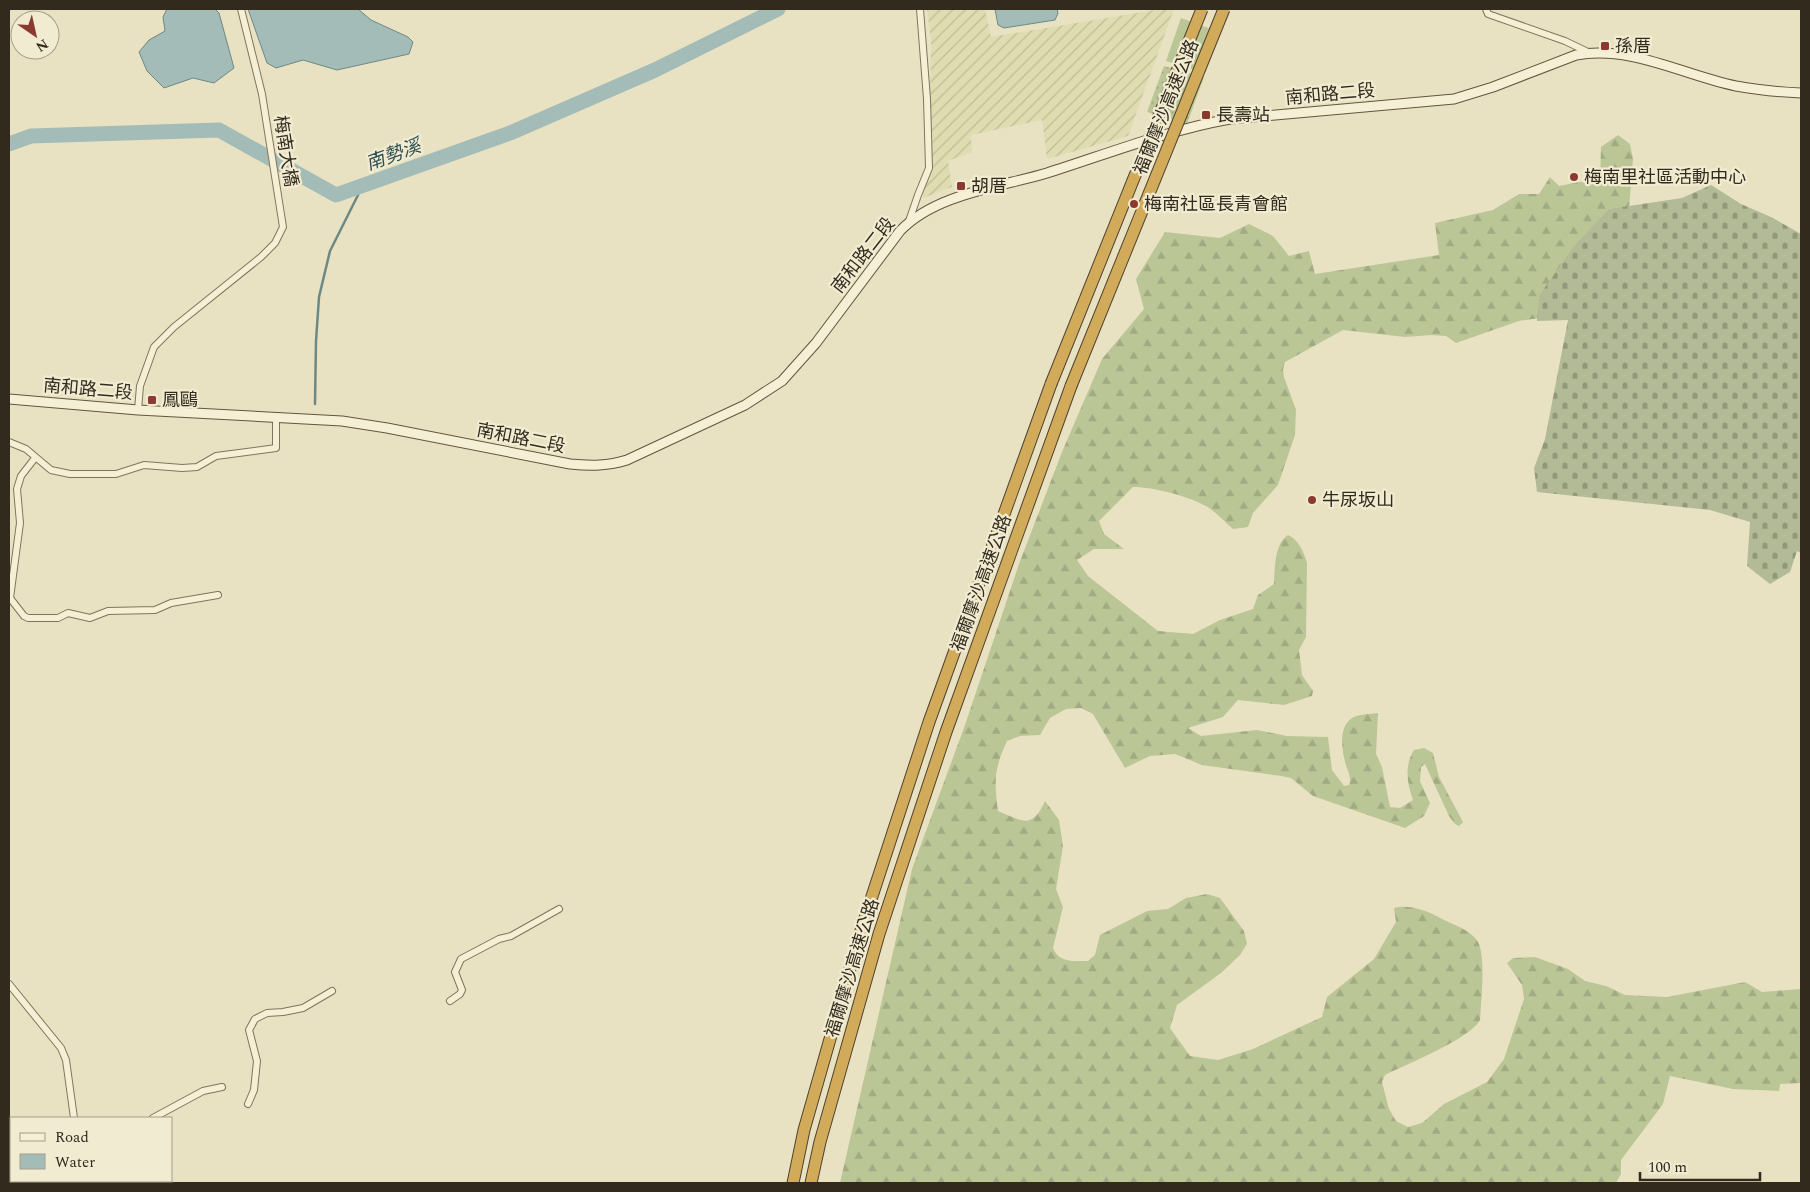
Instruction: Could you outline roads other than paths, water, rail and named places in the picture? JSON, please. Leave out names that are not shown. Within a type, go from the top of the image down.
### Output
[{"type":"highway","name":"福爾摩沙高速公路","points":[[793,1183],[804,1130],[862,927],[929,722],[1051,384],[1202,9]]},
{"type":"highway","name":"福爾摩沙高速公路","points":[[811,1183],[820,1142],[878,934],[946,732],[1071,386],[1224,9]]},
{"type":"main road","name":"南和路二段","points":[[9,399],[138,410],[276,416],[351,422],[587,466],[609,465],[627,460],[745,404],[782,382],[816,343],[909,221],[952,200],[1045,173],[1196,125],[1230,119],[1454,100],[1576,55],[1590,53],[1619,54],[1735,86],[1801,94]]},
{"type":"street","name":"梅南大橋","points":[[138,410],[140,386],[154,347],[174,327],[261,257],[275,242],[283,227],[262,94],[241,9]]},
{"type":"street","points":[[909,221],[929,168],[927,98],[920,9]]},
{"type":"street","points":[[1486,9],[1488,14],[1565,41],[1590,53]]},
{"type":"street","points":[[9,442],[26,449],[51,470],[70,474],[116,474],[144,466],[197,467],[216,456],[276,448],[276,416]]},
{"type":"street","points":[[35,458],[21,476],[17,488],[20,523],[10,598],[24,616],[28,618],[58,618],[68,613],[90,618],[108,611],[155,610],[171,603],[218,595]]},
{"type":"street","points":[[450,1001],[460,994],[462,990],[455,972],[461,959],[499,939],[511,936],[559,910]]},
{"type":"street","points":[[9,984],[61,1048],[66,1060],[74,1117]]},
{"type":"street","points":[[248,1104],[254,1090],[257,1061],[249,1030],[255,1019],[267,1013],[303,1008],[332,991]]},
{"type":"street","points":[[155,1117],[203,1091],[222,1087]]},
{"type":"water","points":[[167,9],[215,9],[219,13],[234,68],[214,83],[193,78],[164,88],[147,71],[139,52],[149,40],[165,31],[163,17]]},
{"type":"water","points":[[248,9],[358,9],[371,20],[408,37],[413,42],[409,54],[337,70],[303,60],[276,68],[267,63]]},
{"type":"water","points":[[995,9],[1057,9],[1058,13],[1055,20],[1004,28],[998,25]]},
{"type":"waterway","name":"南勢溪","points":[[9,144],[31,136],[219,130],[336,195],[510,133],[655,70],[778,9]]},
{"type":"waterway","points":[[315,404],[319,297],[330,251],[363,185]]},
{"type":"place","name":"孫厝","points":[[1605,46]]},
{"type":"place","name":"長壽站","points":[[1206,115]]},
{"type":"place","name":"梅南里社區活動中心","points":[[1574,177]]},
{"type":"place","name":"胡厝","points":[[961,186]]},
{"type":"place","name":"梅南社區長青會館","points":[[1134,204]]},
{"type":"place","name":"鳳鷗","points":[[152,400]]},
{"type":"place","name":"牛尿坂山","points":[[1312,500]]}]
